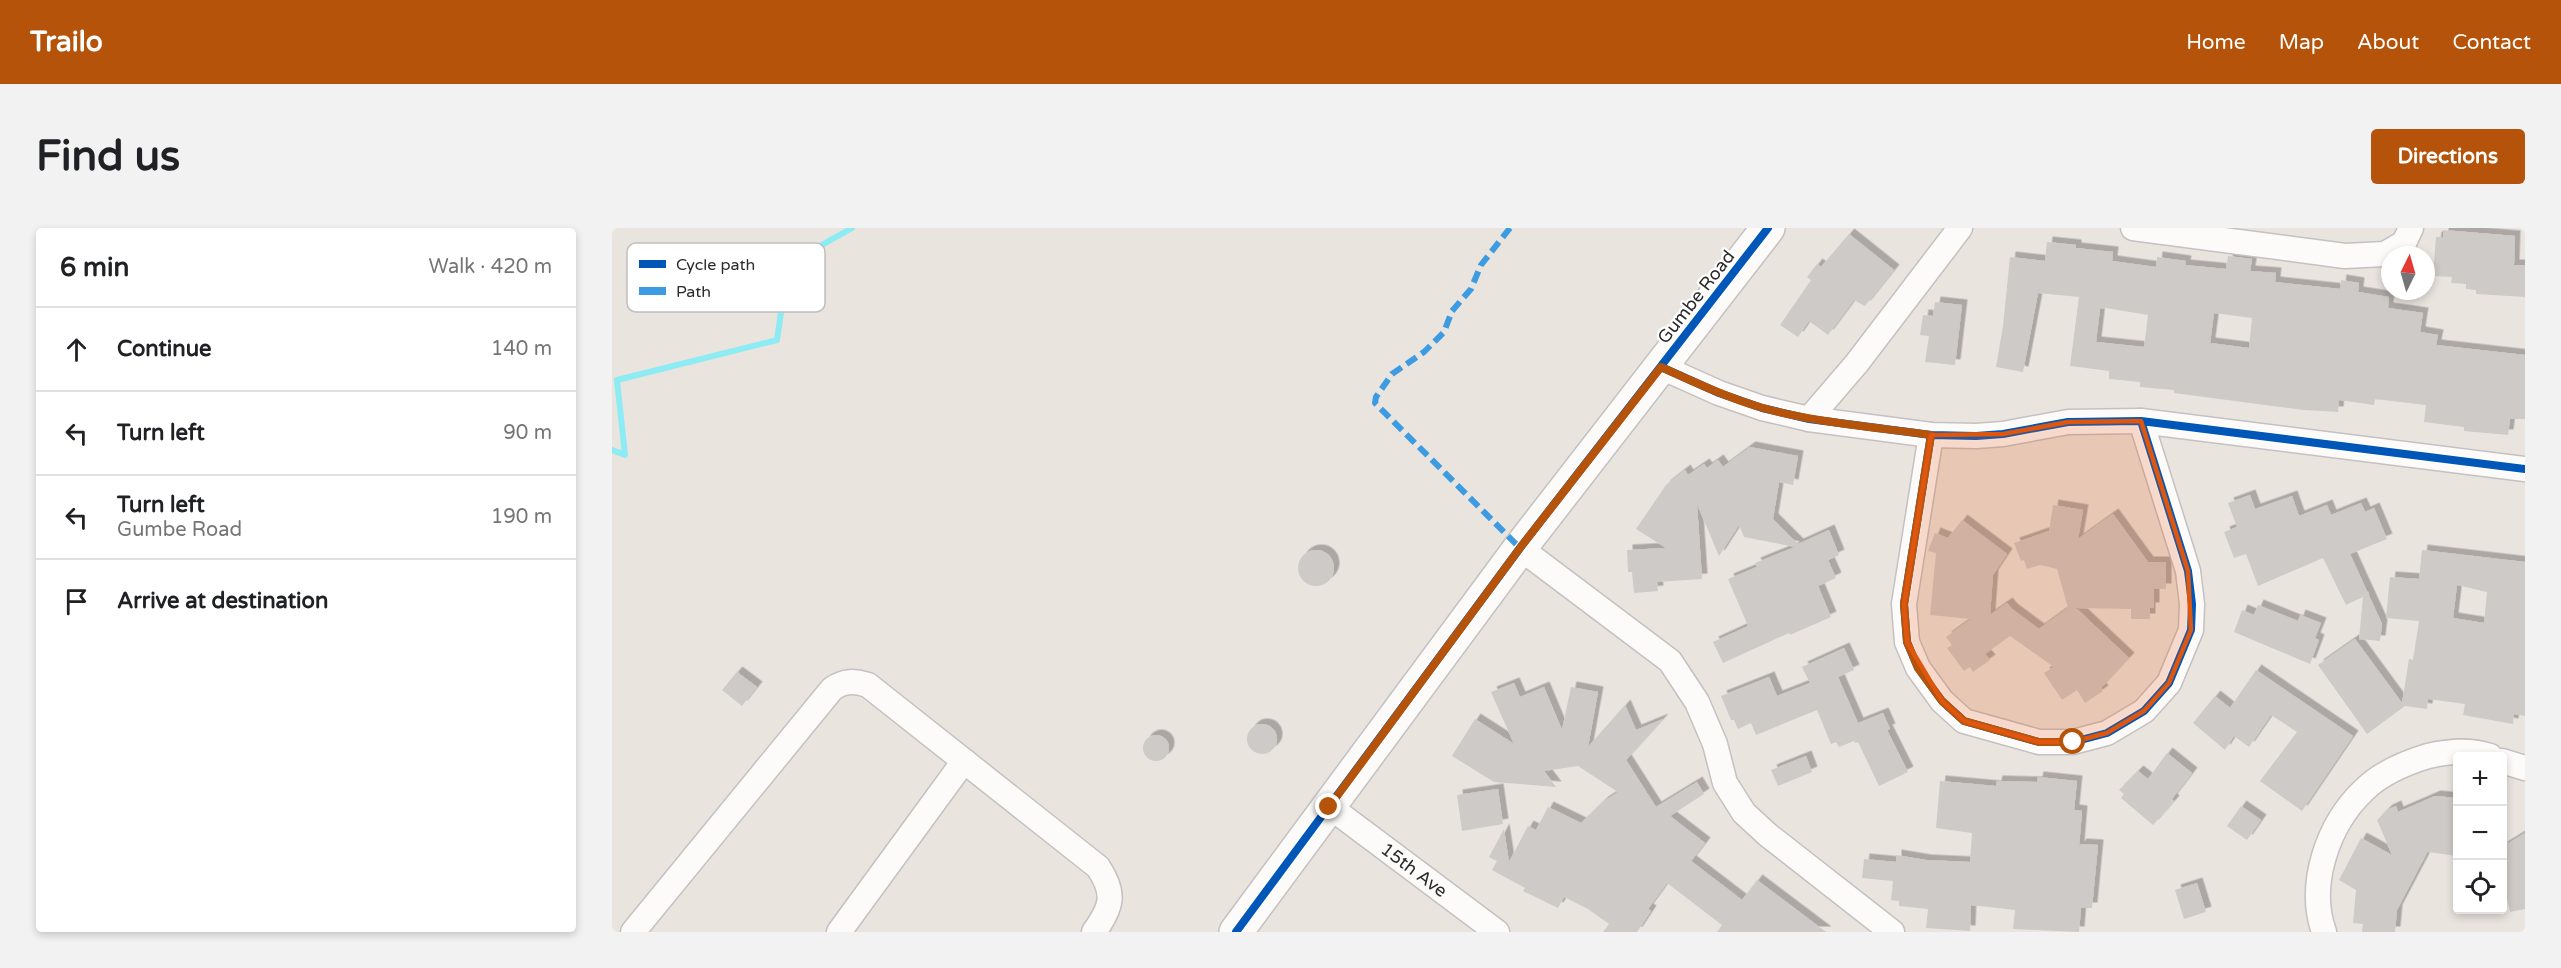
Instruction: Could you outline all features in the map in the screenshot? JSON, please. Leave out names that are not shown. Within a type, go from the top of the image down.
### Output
[{"type":"street","name":"Gumbe Road","points":[[1236,932],[1520,548],[1768,228]]},
{"type":"street","points":[[1809,419],[1857,363],[1960,228]]},
{"type":"street","points":[[2133,228],[2344,256],[2385,254],[2404,243],[2411,228]]},
{"type":"street","points":[[1661,367],[1719,393],[1762,408],[1809,419],[1931,435],[1976,436],[2003,434],[2068,422],[2141,421],[2525,469]]},
{"type":"street","points":[[1931,435],[1904,604],[1907,642],[1918,668],[1942,701],[1964,721],[2039,742],[2073,742],[2107,733],[2144,711],[2169,683],[2191,630],[2192,604],[2188,571],[2141,421]]},
{"type":"street","points":[[1520,548],[1670,661],[1697,702],[1714,744],[1725,783],[1744,813],[1768,835],[1892,932]]},
{"type":"street","points":[[633,932],[832,689],[841,683],[854,681],[868,685],[1098,867],[1107,880],[1111,898],[1106,915],[1094,932]]},
{"type":"street","points":[[2324,932],[2319,920],[2319,872],[2334,827],[2364,789],[2403,763],[2450,750],[2463,752]]},
{"type":"street","points":[[839,932],[964,761]]},
{"type":"street","points":[[2507,763],[2525,768]]},
{"type":"street","name":"15th Ave","points":[[1329,807],[1497,932]]},
{"type":"highlighted area","points":[[2141,421],[2188,571],[2191,630],[2169,683],[2144,711],[2107,733],[2073,742],[2039,742],[1964,721],[1942,701],[1907,642],[1904,604],[1931,435],[2003,434],[2068,422]]},
{"type":"building","points":[[2443,230],[2515,236],[2514,265],[2525,265],[2525,297],[2476,294],[2476,290],[2466,289],[2466,284],[2451,283],[2452,277],[2435,276],[2436,237],[2443,237]]},
{"type":"building","points":[[1849,234],[1894,270],[1865,306],[1854,300],[1828,335],[1809,321],[1798,337],[1780,325],[1811,280],[1807,277],[1817,264],[1821,267]]},
{"type":"building","points":[[2047,242],[2113,252],[2112,261],[2156,267],[2157,257],[2186,261],[2185,265],[2226,269],[2228,256],[2252,259],[2250,271],[2276,273],[2275,282],[2340,289],[2341,280],[2359,283],[2358,292],[2381,296],[2381,300],[2389,300],[2388,308],[2423,313],[2420,332],[2438,335],[2436,345],[2525,355],[2525,419],[2510,419],[2508,435],[2464,431],[2464,427],[2424,422],[2426,405],[2375,399],[2374,405],[2339,400],[2338,412],[2304,410],[2174,393],[2174,390],[2140,387],[2140,382],[2109,379],[2109,371],[2070,366],[2079,297],[2038,293],[2023,372],[1996,367],[2010,257],[2045,261]],"holes":[[[2100,309],[2148,315],[2144,347],[2096,342]],[[2214,313],[2252,318],[2249,348],[2210,343]]]},
{"type":"building","points":[[1935,302],[1962,305],[1955,365],[1925,362],[1929,336],[1920,335],[1923,315],[1933,316]]},
{"type":"building","points":[[1750,447],[1798,456],[1793,485],[1779,482],[1773,519],[1798,544],[1829,530],[1839,555],[1828,560],[1836,578],[1818,586],[1831,617],[1723,663],[1713,642],[1748,626],[1728,579],[1757,567],[1755,563],[1795,547],[1744,537],[1739,525],[1719,556],[1697,504],[1702,579],[1657,582],[1658,591],[1634,593],[1632,572],[1628,572],[1627,550],[1666,548],[1636,529],[1666,485],[1685,470],[1688,475],[1704,464],[1707,468],[1718,460],[1723,467]]},
{"type":"building","points":[[2250,495],[2255,509],[2292,496],[2299,516],[2327,505],[2331,515],[2361,503],[2365,512],[2374,508],[2387,539],[2350,554],[2382,624],[2380,641],[2359,639],[2363,597],[2346,605],[2323,558],[2258,586],[2246,554],[2234,558],[2224,532],[2237,527],[2228,503]]},
{"type":"building","points":[[2053,505],[2083,510],[2078,539],[2113,514],[2148,562],[2166,562],[2166,589],[2154,589],[2154,608],[2150,608],[2150,619],[2131,619],[2131,609],[2076,608],[2129,658],[2101,688],[2103,691],[2085,703],[2077,690],[2062,700],[2044,673],[2054,667],[2010,636],[1985,654],[1990,660],[1973,672],[1970,667],[1964,671],[1947,648],[1952,645],[1946,637],[1971,619],[1930,615],[1936,553],[1928,551],[1935,533],[1948,538],[1962,520],[2007,554],[1993,575],[1990,615],[2007,603],[2039,629],[2068,608],[2057,569],[2040,565],[2027,569],[2014,543],[2049,531]]},
{"type":"building","points":[[1316,550],[1329,555],[1334,568],[1329,581],[1316,586],[1303,581],[1298,568],[1303,555]]},
{"type":"building","points":[[2422,550],[2525,562],[2525,716],[2514,714],[2513,724],[2463,715],[2465,704],[2428,699],[2427,709],[2405,706],[2367,734],[2318,665],[2355,639],[2402,703],[2409,659],[2413,660],[2419,621],[2386,618],[2390,577],[2419,579]],"holes":[[[2457,585],[2487,592],[2484,623],[2453,618]]]},
{"type":"building","points":[[2258,605],[2298,621],[2300,615],[2321,623],[2315,638],[2319,640],[2310,664],[2234,632],[2242,610],[2254,615]]},
{"type":"building","points":[[1844,648],[1854,670],[1838,677],[1858,723],[1883,713],[1890,729],[1887,730],[1908,772],[1879,786],[1858,742],[1854,741],[1839,747],[1836,742],[1831,744],[1817,710],[1756,735],[1751,723],[1738,729],[1734,720],[1731,720],[1721,696],[1769,677],[1777,696],[1810,683],[1802,667]]},
{"type":"building","points":[[2256,670],[2353,736],[2302,811],[2260,781],[2297,732],[2271,715],[2249,747],[2234,736],[2225,750],[2193,723],[2215,696],[2230,708]]},
{"type":"building","points":[[737,672],[757,687],[742,706],[722,690]]},
{"type":"building","points":[[1514,683],[1520,697],[1544,687],[1562,730],[1571,687],[1598,692],[1588,747],[1625,705],[1636,730],[1663,719],[1626,760],[1656,807],[1697,782],[1704,794],[1670,816],[1705,843],[1691,861],[1742,900],[1757,880],[1826,932],[1717,932],[1722,925],[1667,883],[1648,909],[1651,911],[1637,932],[1603,932],[1609,924],[1588,909],[1564,897],[1558,908],[1523,891],[1525,888],[1492,870],[1497,861],[1489,857],[1504,829],[1509,862],[1528,826],[1536,830],[1548,807],[1581,823],[1603,802],[1618,792],[1578,766],[1544,771],[1556,787],[1494,782],[1452,756],[1475,719],[1514,744],[1491,692]]},
{"type":"building","points":[[1262,724],[1273,728],[1277,739],[1273,750],[1262,754],[1251,750],[1247,739],[1251,728]]},
{"type":"building","points":[[1156,735],[1165,739],[1169,748],[1165,757],[1156,761],[1147,757],[1143,748],[1147,739]]},
{"type":"building","points":[[2167,753],[2192,773],[2172,799],[2174,801],[2153,825],[2121,798],[2124,794],[2119,790],[2138,771],[2148,779]]},
{"type":"building","points":[[1806,756],[1812,772],[1778,786],[1771,770]]},
{"type":"building","points":[[2038,777],[2077,781],[2074,810],[2082,811],[2079,847],[2081,844],[2098,845],[2092,908],[2081,908],[2079,932],[2013,929],[2015,910],[1971,905],[1970,931],[1926,928],[1928,909],[1899,906],[1899,901],[1891,900],[1893,881],[1862,878],[1864,859],[1896,862],[1896,855],[1926,860],[1970,862],[1972,833],[1936,828],[1940,781],[1996,786],[1997,781],[2037,782]]},
{"type":"building","points":[[1498,789],[1503,824],[1462,831],[1457,795]]},
{"type":"building","points":[[2435,796],[2453,798],[2453,855],[2428,851],[2397,910],[2395,932],[2362,932],[2363,924],[2353,923],[2356,890],[2339,880],[2361,838],[2392,855],[2377,820],[2387,810],[2396,806],[2398,812]]},
{"type":"building","points":[[2241,806],[2261,820],[2247,840],[2227,826]]},
{"type":"building","points":[[2525,833],[2525,909],[2510,912],[2507,898],[2507,844]]},
{"type":"building","points":[[2197,883],[2206,912],[2184,919],[2175,890]]},
{"type":"waterway","points":[[825,243],[852,228]]},
{"type":"waterway","points":[[612,450],[625,455],[617,380],[777,340],[781,312]]},
{"type":"marked path","points":[[1510,228],[1481,265],[1471,289],[1452,311],[1444,332],[1424,352],[1392,374],[1376,397],[1375,403],[1520,548]]},
{"type":"cycle path","points":[[1236,932],[1520,548],[1768,228]]},
{"type":"cycle path","points":[[1661,367],[1719,393],[1762,408],[1809,419],[1931,435],[1976,436],[2003,434],[2068,422],[2141,421],[2525,469]]},
{"type":"cycle path","points":[[1931,435],[1904,604],[1907,642],[1918,668],[1942,701],[1964,721],[2039,742],[2073,742],[2107,733],[2144,711],[2169,683],[2191,630],[2192,604],[2188,571],[2141,421]]},
{"type":"route","points":[[1329,807],[1520,548],[1661,367],[1719,393],[1762,408],[1809,419],[1931,435],[1904,604],[1907,642],[1918,668],[1942,701],[1964,721],[2039,742],[2073,742]]}]
